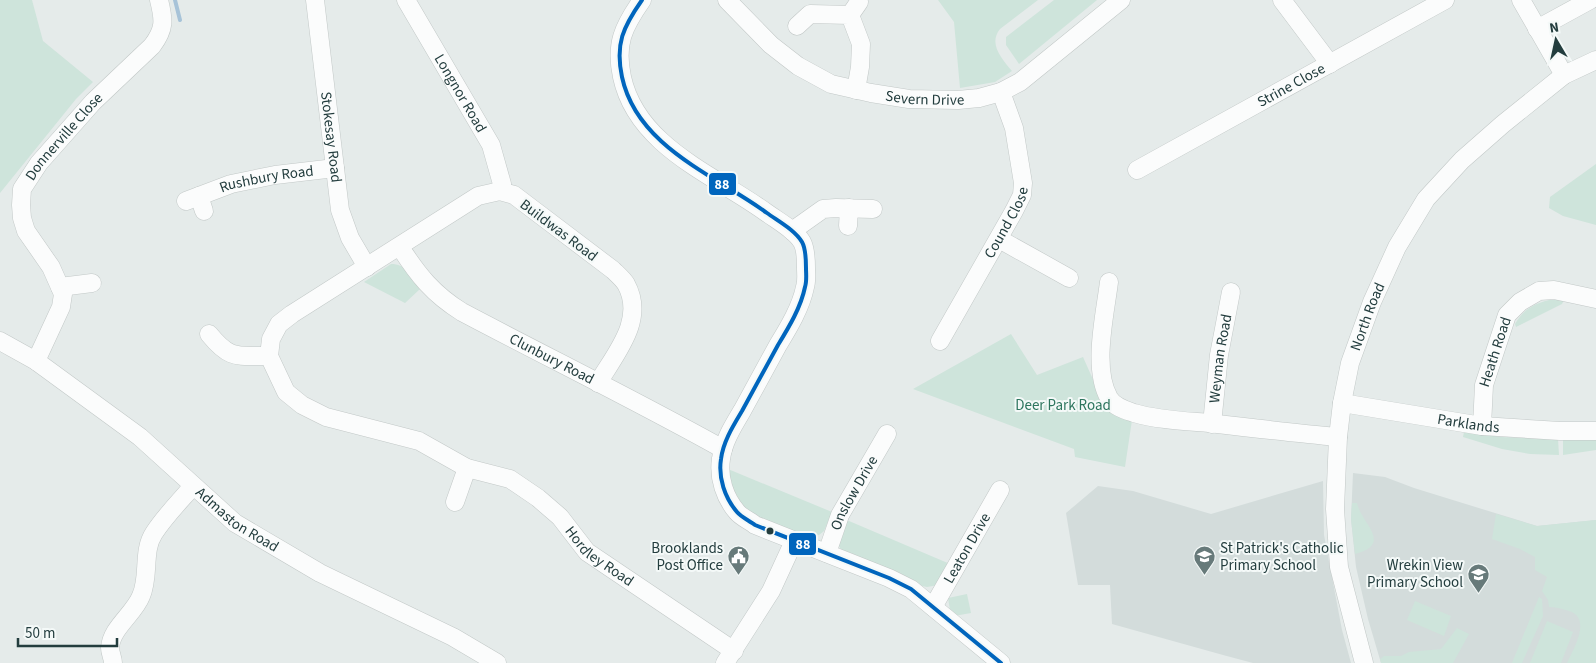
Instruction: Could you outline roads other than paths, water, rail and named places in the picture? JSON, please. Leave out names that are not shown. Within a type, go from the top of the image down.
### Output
[{"type":"street","name":"Donnerville Close","points":[[36,361],[61,307],[63,294],[51,267],[26,231],[22,218],[22,189],[39,163],[93,102],[158,38],[162,28],[162,18],[158,0]]},
{"type":"street","name":"Stokesay Road","points":[[315,0],[340,210],[350,238],[367,267]]},
{"type":"street","name":"Longnor Road","points":[[406,0],[491,145],[502,184],[500,191]]},
{"type":"street","points":[[642,0],[630,18],[620,39],[620,65],[624,88],[634,109],[650,132],[679,156],[792,231],[802,242],[806,258],[806,286],[793,319],[732,429],[723,449],[720,466],[722,485],[737,513],[756,525],[889,578],[911,589],[1001,663]]},
{"type":"street","name":"Severn Drive","points":[[727,0],[771,45],[798,66],[831,84],[909,100],[979,98],[1001,92],[1032,74],[1121,0]]},
{"type":"street","points":[[1282,0],[1330,64]]},
{"type":"street","name":"Strine Close","points":[[1136,170],[1445,0]]},
{"type":"street","points":[[1521,0],[1564,75]]},
{"type":"street","points":[[1537,29],[1590,0]]},
{"type":"street","points":[[797,26],[810,14],[854,9],[861,44],[860,68],[856,90]]},
{"type":"street","name":"North Road","points":[[1364,663],[1339,567],[1335,515],[1338,437],[1342,403],[1350,363],[1372,302],[1397,247],[1426,199],[1462,160],[1564,75],[1596,60]]},
{"type":"street","name":"Cound Close","points":[[940,341],[1022,195],[1023,183],[1014,128],[1001,92]]},
{"type":"street","name":"Rushbury Road","points":[[196,203],[231,184],[274,175],[335,168]]},
{"type":"street","points":[[209,334],[219,346],[232,355],[269,356],[272,339],[279,324],[292,314],[478,196],[500,191]]},
{"type":"street","name":"Buildwas Road","points":[[500,191],[514,195],[613,270],[626,284],[632,301],[633,315],[629,331],[598,383]]},
{"type":"street","points":[[792,231],[823,210],[848,217],[873,209]]},
{"type":"street","points":[[999,239],[1069,278]]},
{"type":"street","name":"Clunbury Road","points":[[400,246],[431,289],[443,300],[462,312],[655,411],[723,449]]},
{"type":"street","points":[[1109,282],[1101,351],[1101,369],[1105,390],[1110,400],[1119,408],[1136,414],[1338,437]]},
{"type":"street","points":[[60,287],[92,283]]},
{"type":"street","name":"Heath Road","points":[[1482,426],[1484,385],[1507,315],[1520,302],[1538,291],[1554,290],[1596,299]]},
{"type":"street","name":"Weyman Road","points":[[1212,424],[1219,355],[1231,292]]},
{"type":"street","name":"Admaston Road","points":[[0,340],[36,361],[140,437],[235,523],[320,573],[453,637],[497,663]]},
{"type":"street","name":"Hordley Road","points":[[269,356],[286,392],[302,405],[326,417],[419,441],[467,468],[510,479],[538,498],[560,517],[587,552],[729,657]]},
{"type":"street","name":"Parklands","points":[[1342,403],[1482,426],[1560,432],[1596,431]]},
{"type":"street","name":"Onslow Drive","points":[[828,553],[840,515],[887,434]]},
{"type":"street","points":[[455,502],[467,468]]},
{"type":"street","points":[[114,663],[110,648],[115,632],[133,611],[142,595],[146,577],[148,548],[153,533],[193,486]]},
{"type":"street","name":"Leaton Drive","points":[[933,607],[1000,490]]},
{"type":"street","points":[[729,657],[771,591],[794,541]]},
{"type":"waterway","points":[[175,0],[180,20]]},
{"type":"place","name":"Brooklands Post Office","points":[[739,576]]},
{"type":"place","name":"St Patrick's Catholic Primary School","points":[[1204,576]]},
{"type":"place","name":"Wrekin View Primary School","points":[[1479,593]]},
{"type":"park label","name":"Deer Park Road","points":[[1063,405]]}]
